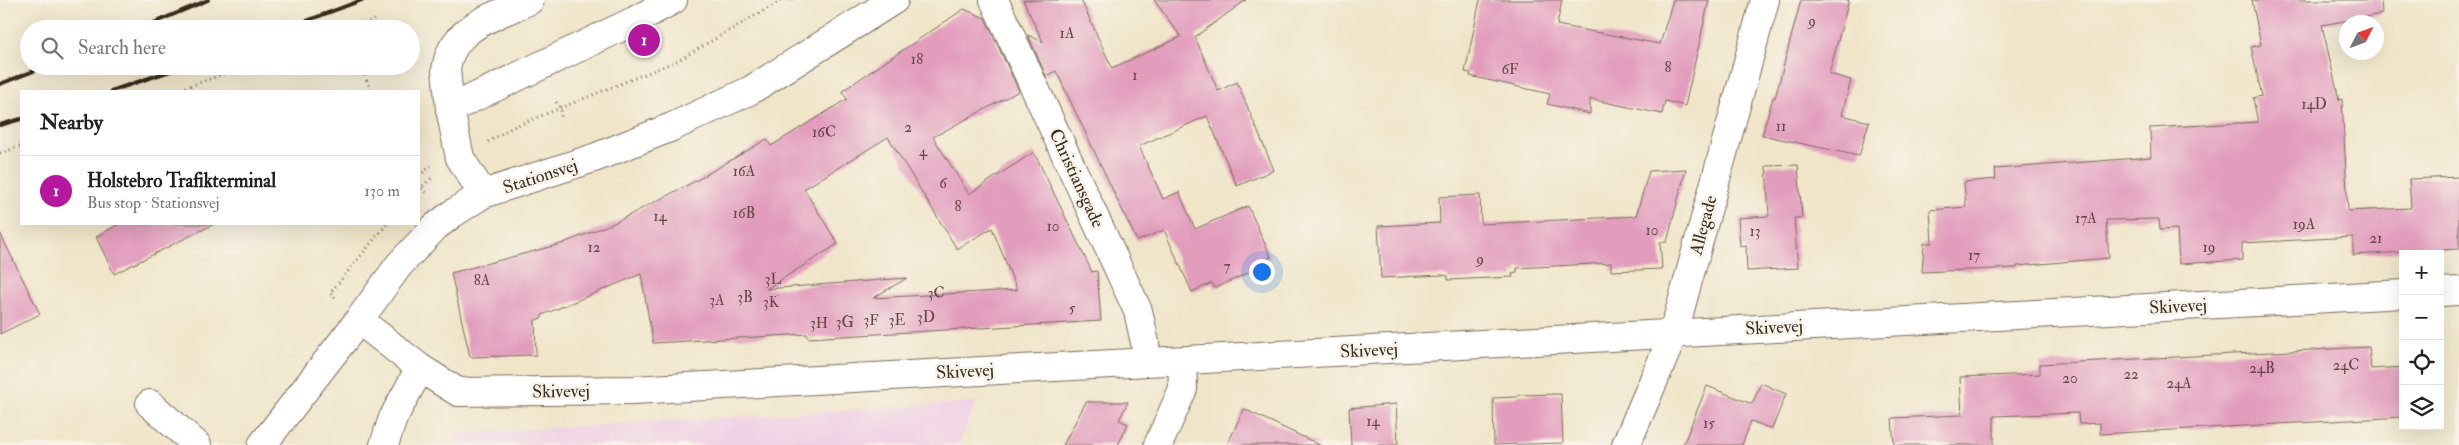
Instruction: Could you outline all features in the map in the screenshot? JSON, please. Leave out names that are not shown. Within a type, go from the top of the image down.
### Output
[{"type":"street","points":[[483,194],[460,158],[450,109],[446,70],[452,46],[468,30],[530,0]]},
{"type":"street","points":[[450,109],[626,25],[673,0]]},
{"type":"street","name":"Christiansgade","points":[[994,0],[1138,311],[1145,344],[1146,360]]},
{"type":"street","name":"Allegade","points":[[1626,445],[1665,354],[1672,333],[1765,0]]},
{"type":"street","name":"Stationsvej","points":[[262,445],[360,320],[399,265],[435,227],[483,194],[594,158],[672,127],[751,90],[884,3]]},
{"type":"street","points":[[2444,292],[2459,291]]},
{"type":"street","name":"Skivevej","points":[[360,320],[420,368],[458,392],[633,390],[1146,360],[1182,360],[2399,294]]},
{"type":"street","points":[[1158,445],[1183,389],[1182,360]]},
{"type":"street","points":[[384,445],[392,418],[420,368]]},
{"type":"street","points":[[150,404],[196,445]]},
{"type":"path","points":[[420,188],[460,158],[511,128],[677,61],[782,0]]},
{"type":"path","points":[[179,90],[221,75]]},
{"type":"path","points":[[365,75],[371,90]]},
{"type":"path","points":[[556,102],[561,109],[561,117]]},
{"type":"path","points":[[0,153],[20,146]]},
{"type":"shaded area","points":[[977,402],[958,445],[455,445],[454,434]]},
{"type":"building","points":[[1023,0],[1081,0],[1112,68],[1181,37],[1154,0],[1246,0],[1195,37],[1218,91],[1237,82],[1274,170],[1237,186],[1207,116],[1139,146],[1163,199],[1179,192],[1195,229],[1248,206],[1271,257],[1251,267],[1252,271],[1215,288],[1212,283],[1192,292],[1164,230],[1137,241],[1056,71],[1046,76],[1028,35],[1043,42]]},
{"type":"building","points":[[1480,0],[1562,0],[1557,25],[1660,44],[1673,0],[1709,0],[1685,106],[1665,101],[1662,114],[1590,99],[1590,114],[1547,104],[1550,94],[1470,76],[1471,73],[1465,72]]},
{"type":"building","points":[[1801,0],[1849,0],[1829,74],[1851,80],[1842,115],[1869,122],[1859,156],[1762,135],[1773,97],[1775,98]]},
{"type":"building","points":[[2252,0],[2381,0],[2382,14],[2339,15],[2339,22],[2322,25],[2339,100],[2342,99],[2348,211],[2411,208],[2409,179],[2459,177],[2459,249],[2399,250],[2399,252],[2353,255],[2353,237],[2242,243],[2242,260],[2179,264],[2177,229],[2160,230],[2159,219],[2106,220],[2109,258],[2017,266],[2017,268],[1922,272],[1924,243],[1932,243],[1930,210],[1966,207],[1964,182],[1996,179],[1995,169],[2151,157],[2150,128],[2258,122],[2253,98],[2262,96],[2251,47],[2261,45]]},
{"type":"building","points":[[964,9],[985,18],[1019,91],[933,137],[969,194],[1034,152],[1092,272],[1097,271],[1101,321],[808,338],[807,334],[653,343],[641,274],[542,315],[542,318],[535,320],[536,355],[470,357],[451,273],[561,244],[616,222],[697,180],[767,139],[771,146],[847,99],[842,91]],"holes":[[[888,137],[957,249],[992,228],[1017,290],[873,298],[907,278],[766,289],[838,244],[804,189]]]},
{"type":"building","points":[[1798,165],[1802,218],[1794,218],[1798,268],[1747,271],[1746,246],[1740,247],[1738,218],[1769,216],[1766,166]]},
{"type":"building","points":[[1686,169],[1667,242],[1660,242],[1662,269],[1611,271],[1611,263],[1517,268],[1517,272],[1512,273],[1513,277],[1448,280],[1448,276],[1442,275],[1381,278],[1378,226],[1440,223],[1439,197],[1480,195],[1481,224],[1636,216],[1649,171]]},
{"type":"building","points":[[117,225],[212,225],[114,274],[96,237]]},
{"type":"building","points":[[0,233],[40,314],[0,334]]},
{"type":"building","points":[[2369,347],[2371,369],[2399,367],[2399,417],[2100,434],[2100,423],[2079,424],[2078,413],[1994,416],[1994,445],[1894,445],[1892,418],[1962,415],[1960,377],[2040,374],[2040,364]]},
{"type":"building","points":[[1761,383],[1786,394],[1772,429],[1751,421],[1742,445],[1683,445],[1707,386],[1752,404]]},
{"type":"building","points":[[1561,394],[1563,443],[1494,445],[1493,398],[1517,397],[1518,395]]},
{"type":"building","points":[[1086,402],[1128,402],[1119,420],[1128,424],[1118,445],[1063,445]]},
{"type":"building","points":[[1396,404],[1398,445],[1351,445],[1349,408]]},
{"type":"building","points":[[1244,409],[1320,445],[1227,445]]},
{"type":"railway","points":[[160,20],[208,0]]},
{"type":"railway","points":[[309,20],[362,0]]},
{"type":"railway","points":[[0,84],[24,75]]},
{"type":"railway","points":[[114,90],[158,75]]},
{"type":"railway","points":[[0,125],[20,119]]},
{"type":"place","name":"Holstebro Trafikterminal","points":[[644,40]]}]
